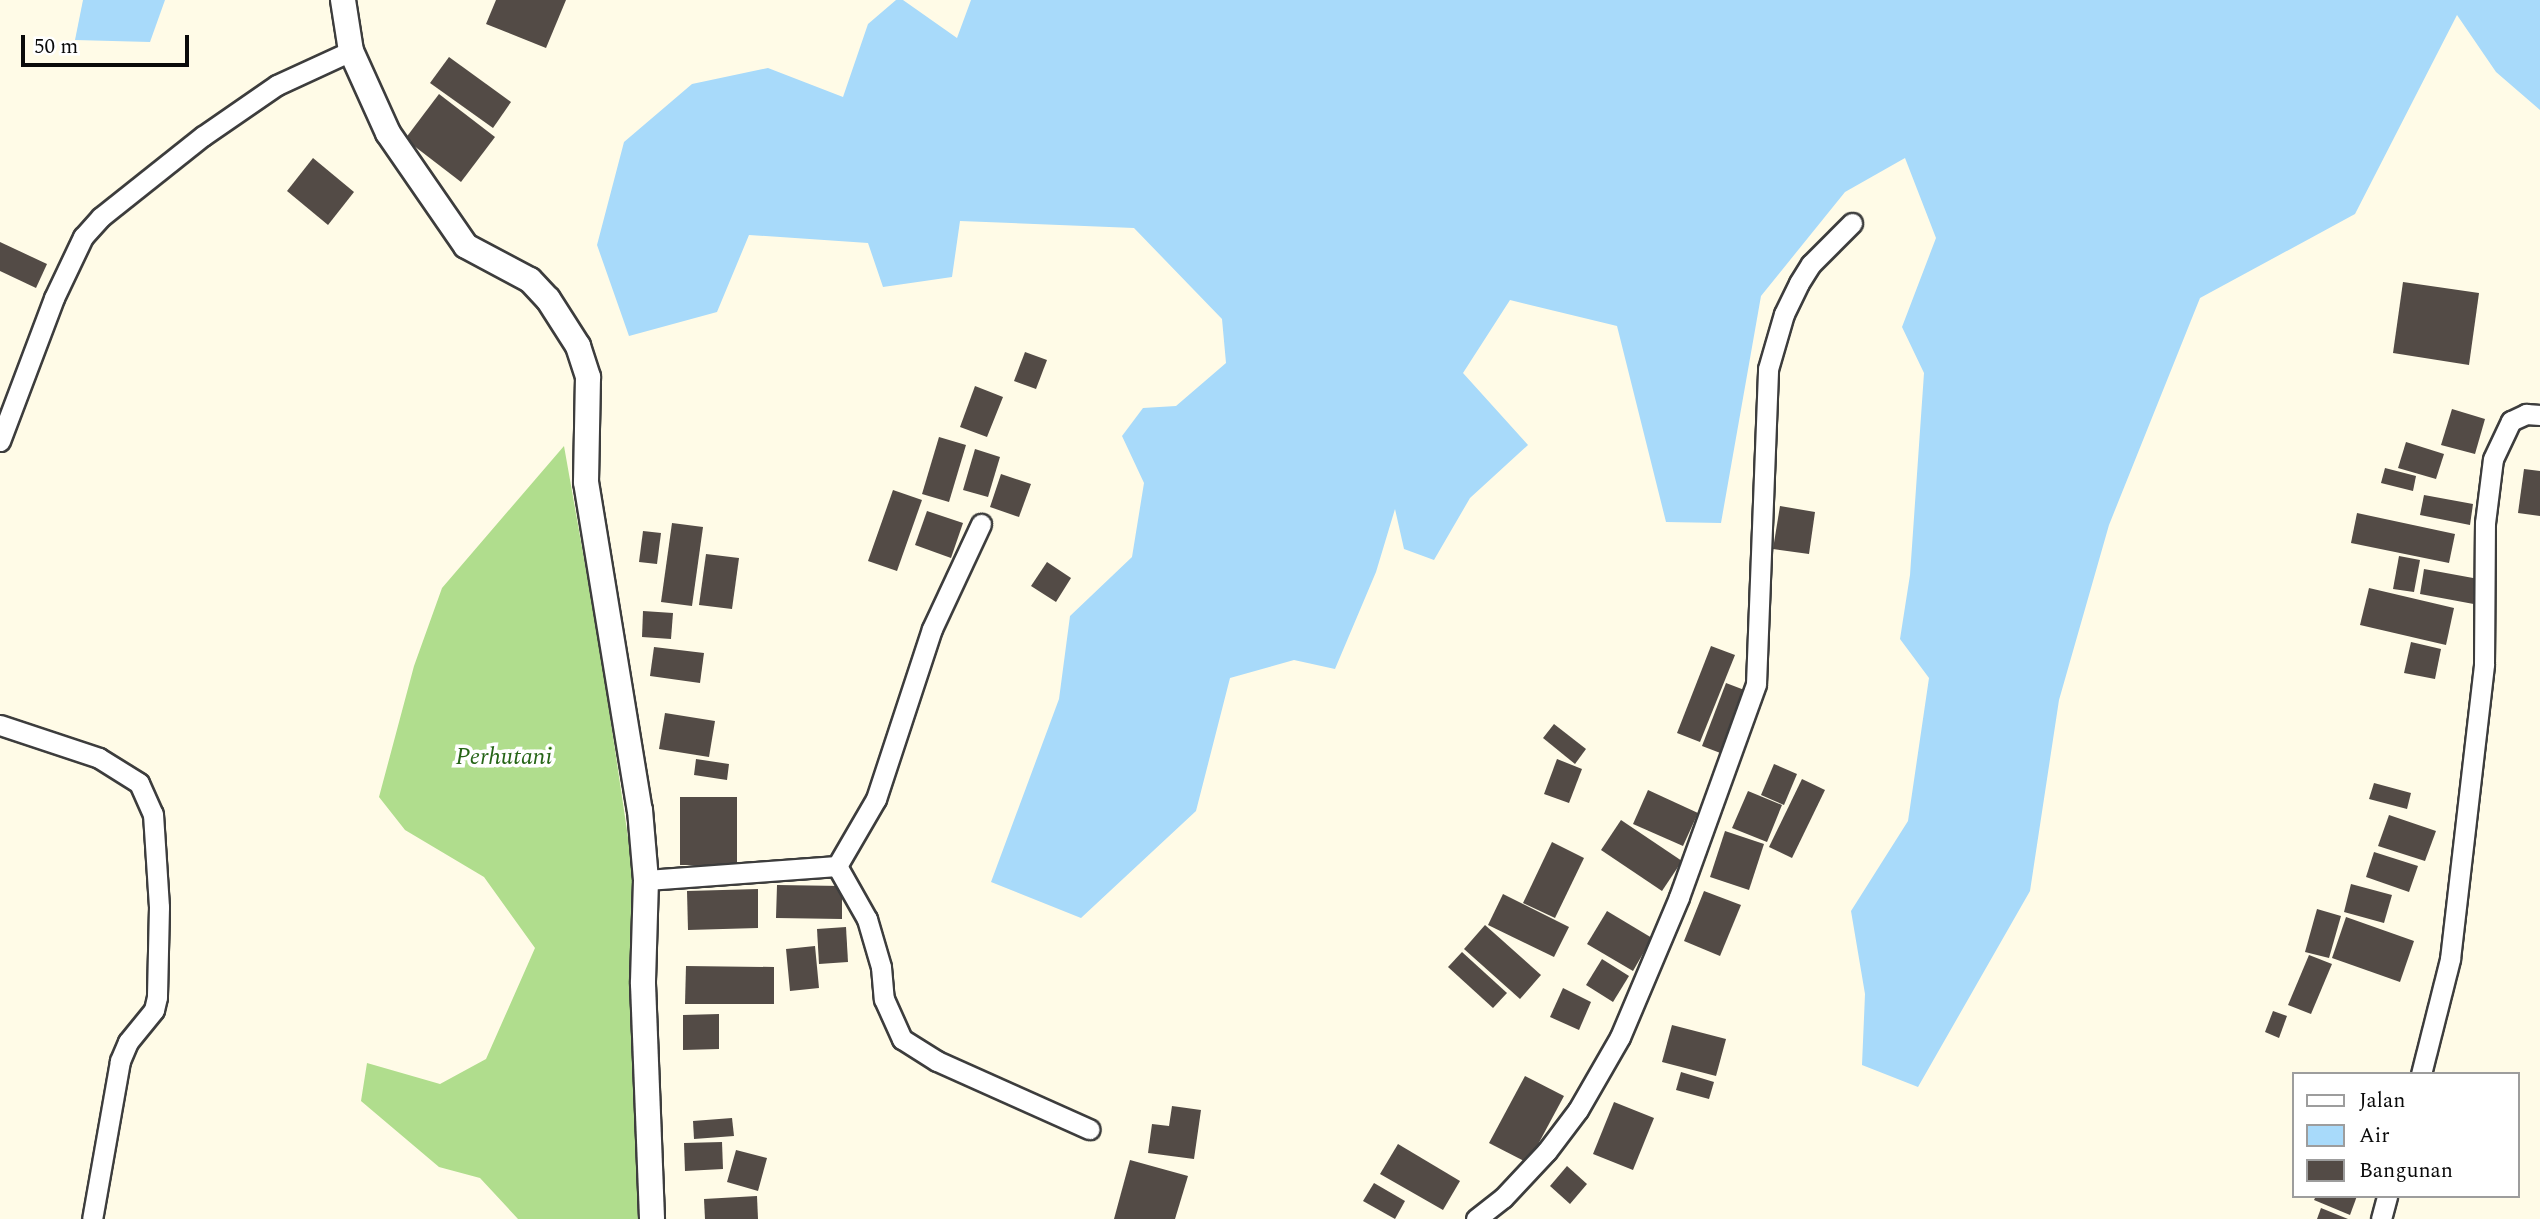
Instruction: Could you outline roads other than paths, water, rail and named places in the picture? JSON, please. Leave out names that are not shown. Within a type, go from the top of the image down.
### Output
[{"type":"street","points":[[343,0],[351,51],[388,133],[466,246],[530,280],[548,299],[578,346],[589,389],[586,482],[640,810],[646,880],[643,984],[652,1219]]},
{"type":"street","points":[[0,441],[54,298],[83,237],[102,216],[224,122],[277,85],[351,51]]},
{"type":"street","points":[[1476,1219],[1503,1198],[1547,1152],[1578,1110],[1620,1037],[1679,897],[1756,684],[1768,369],[1784,314],[1799,283],[1811,264],[1852,223]]},
{"type":"street","points":[[2422,1072],[2450,959],[2484,664],[2485,523],[2493,459],[2511,421],[2526,414],[2540,415]]},
{"type":"street","points":[[837,866],[876,799],[932,629],[981,524]]},
{"type":"street","points":[[0,725],[99,758],[139,783],[153,814],[159,907],[157,997],[154,1010],[128,1042],[120,1061],[92,1219]]},
{"type":"street","points":[[646,880],[837,866]]},
{"type":"street","points":[[837,866],[867,919],[881,967],[884,999],[902,1039],[937,1061],[1089,1129]]},
{"type":"street","points":[[2381,1219],[2386,1198]]},
{"type":"water","points":[[83,0],[165,0],[150,42],[75,40]]},
{"type":"water","points":[[896,0],[903,0],[957,38],[971,0],[2540,0],[2540,110],[2496,72],[2457,15],[2355,214],[2200,298],[2109,525],[2059,700],[2030,891],[1918,1087],[1862,1065],[1865,994],[1851,911],[1908,821],[1929,678],[1900,639],[1910,575],[1924,373],[1902,327],[1936,238],[1905,158],[1845,192],[1761,296],[1721,523],[1666,522],[1617,326],[1510,300],[1463,373],[1528,445],[1470,498],[1434,560],[1404,549],[1395,509],[1376,572],[1335,669],[1294,660],[1230,678],[1196,811],[1081,918],[991,882],[1059,699],[1070,616],[1132,557],[1144,483],[1122,436],[1143,408],[1176,406],[1226,363],[1222,319],[1134,228],[960,221],[952,277],[883,287],[868,243],[749,235],[717,312],[629,336],[597,245],[624,142],[692,84],[768,68],[843,97],[868,24]]},
{"type":"park label","name":"Perhutani","points":[[504,758]]}]
